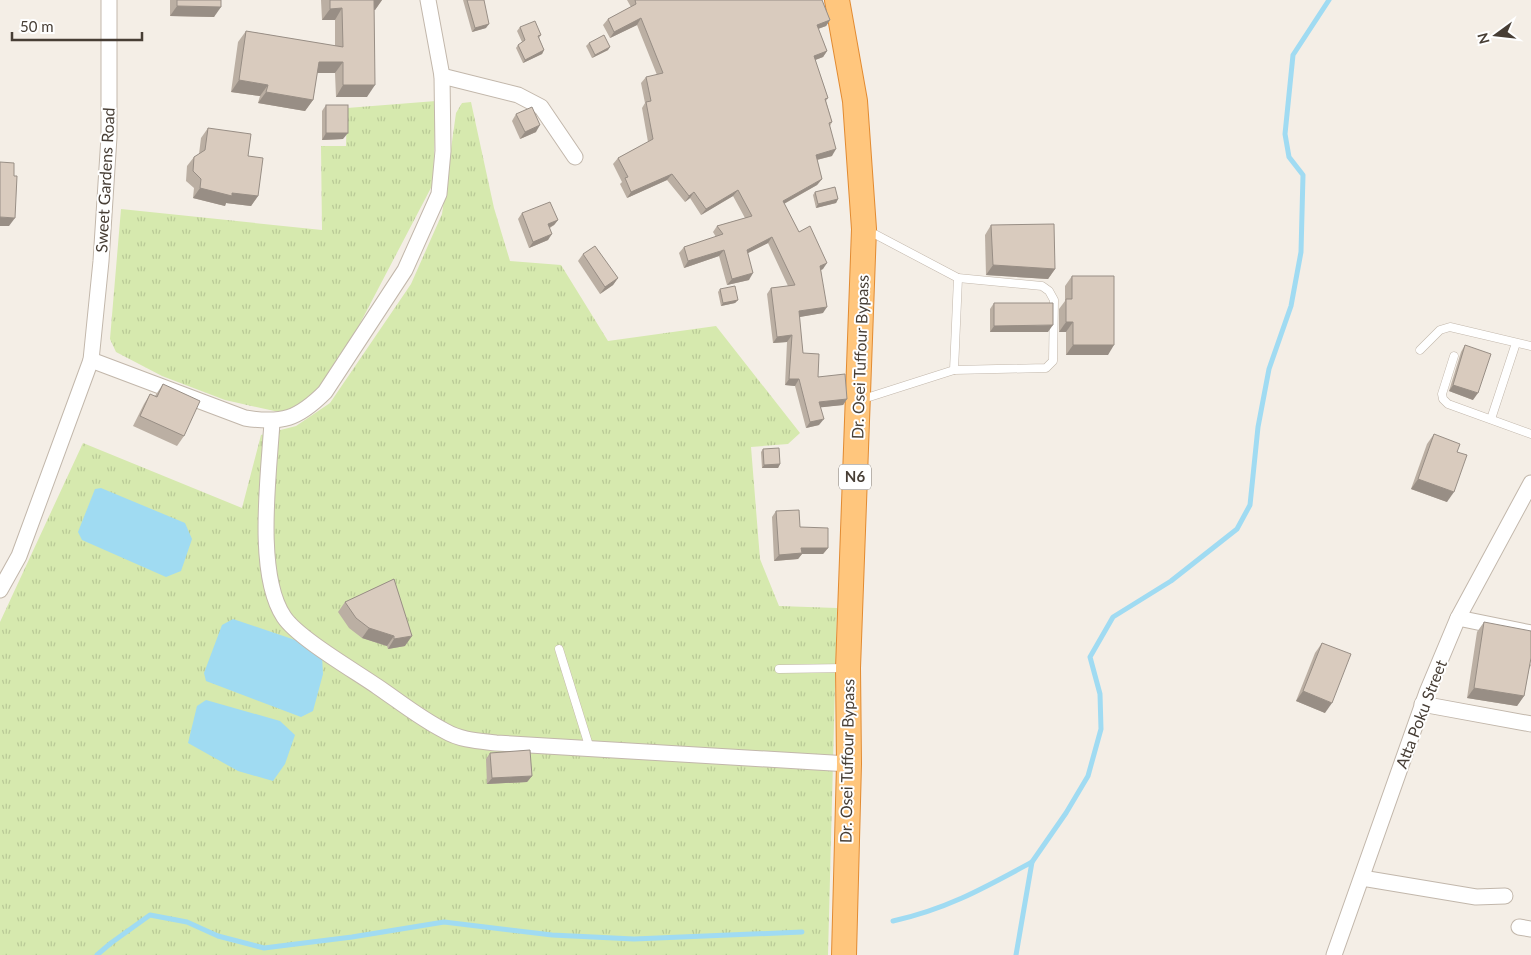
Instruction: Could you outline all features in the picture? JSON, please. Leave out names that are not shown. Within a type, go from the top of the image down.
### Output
[{"type":"highway","name":"Dr. Osei Tuffour Bypass","points":[[837,0],[855,101],[864,229],[848,668],[850,764],[844,955]]},
{"type":"street","name":"Sweet Gardens Road","points":[[0,590],[19,556],[92,360],[110,137],[109,0]]},
{"type":"street","points":[[92,360],[246,418],[272,422],[293,416],[312,405],[325,392],[405,270],[439,194],[443,150],[442,76],[428,0]]},
{"type":"street","points":[[442,76],[518,95],[541,108],[575,156]]},
{"type":"street","points":[[272,422],[267,527],[268,565],[277,605],[285,619],[315,644],[445,732],[473,740],[850,764]]},
{"type":"street","name":"Atta Poku Street","points":[[1334,955],[1422,704],[1458,618],[1531,483]]},
{"type":"street","points":[[1458,618],[1531,633]]},
{"type":"street","points":[[1422,704],[1531,724]]},
{"type":"street","points":[[1362,878],[1476,897],[1505,896]]},
{"type":"lane","points":[[858,400],[954,370],[1046,368],[1052,362],[1054,300],[1049,291],[1042,286],[958,278],[864,229]]},
{"type":"lane","points":[[954,370],[958,278]]},
{"type":"lane","points":[[1420,350],[1440,330],[1450,327],[1531,346]]},
{"type":"lane","points":[[1491,419],[1516,342]]},
{"type":"lane","points":[[1454,356],[1445,380],[1442,399],[1448,404],[1531,434]]},
{"type":"lane","points":[[560,649],[590,748]]},
{"type":"lane","points":[[779,669],[848,668]]},
{"type":"green space","points":[[436,101],[433,184],[332,377],[302,407],[279,412],[225,400],[162,376],[116,352],[110,339],[121,209],[322,230],[321,146],[346,146],[347,108]]},
{"type":"green space","points":[[471,102],[494,208],[510,261],[561,265],[608,341],[716,326],[800,433],[788,444],[751,447],[760,559],[779,606],[837,608],[828,955],[0,955],[0,622],[83,443],[242,508],[261,435],[296,426],[330,403],[411,284],[442,214],[456,113],[462,103]]},
{"type":"water","points":[[101,488],[185,523],[192,539],[181,571],[166,577],[82,540],[78,532],[95,489]]},
{"type":"water","points":[[233,619],[307,644],[322,657],[323,674],[313,711],[301,717],[206,681],[204,673],[222,625]]},
{"type":"water","points":[[206,700],[280,721],[295,735],[285,764],[273,781],[238,771],[188,743],[197,706]]},
{"type":"building","points":[[177,0],[221,0],[221,7],[177,6]]},
{"type":"building","points":[[330,0],[374,0],[375,85],[343,85],[343,62],[319,62],[313,100],[266,92],[268,85],[239,80],[246,31],[343,47],[342,8],[330,9]]},
{"type":"building","points":[[467,0],[484,0],[489,24],[475,28]]},
{"type":"building","points":[[635,0],[822,0],[830,20],[817,25],[827,51],[814,56],[828,98],[825,99],[832,122],[829,123],[836,149],[816,155],[822,179],[783,201],[799,232],[810,226],[827,263],[820,266],[827,307],[799,311],[803,353],[819,354],[818,377],[845,374],[847,399],[819,402],[824,419],[810,422],[799,379],[789,379],[792,335],[777,337],[771,288],[795,285],[772,237],[747,250],[753,273],[732,279],[724,250],[688,261],[684,247],[723,234],[717,226],[752,216],[738,190],[706,209],[694,192],[689,196],[672,174],[631,192],[625,178],[628,177],[618,158],[653,139],[646,102],[651,101],[646,77],[663,73],[641,18],[614,32],[608,19],[636,4]]},
{"type":"building","points":[[535,21],[541,35],[538,36],[544,50],[525,60],[518,45],[525,40],[520,27]]},
{"type":"building","points":[[604,35],[610,47],[595,55],[589,43]]},
{"type":"building","points":[[326,105],[348,105],[348,133],[326,133]]},
{"type":"building","points":[[532,107],[540,125],[525,132],[516,114]]},
{"type":"building","points":[[208,128],[251,134],[248,156],[263,158],[258,196],[232,193],[232,196],[200,188],[201,179],[193,171],[194,157],[205,150]]},
{"type":"building","points":[[0,162],[14,163],[14,176],[17,176],[15,218],[0,217]]},
{"type":"building","points":[[835,187],[838,199],[818,204],[815,192]]},
{"type":"building","points":[[550,202],[558,220],[548,224],[552,234],[533,242],[522,213]]},
{"type":"building","points":[[1054,224],[1055,269],[993,265],[991,225]]},
{"type":"building","points":[[595,246],[618,278],[605,287],[583,254]]},
{"type":"building","points":[[1072,276],[1114,276],[1114,345],[1073,345],[1073,322],[1066,322],[1066,299],[1072,299]]},
{"type":"building","points":[[735,286],[738,300],[723,303],[720,289]]},
{"type":"building","points":[[994,303],[1053,303],[1053,325],[994,326]]},
{"type":"building","points":[[1465,345],[1491,354],[1478,393],[1453,385]]},
{"type":"building","points":[[163,384],[200,401],[184,436],[140,416],[150,394],[157,397]]},
{"type":"building","points":[[1434,434],[1460,444],[1457,452],[1467,455],[1454,492],[1418,479]]},
{"type":"building","points":[[779,448],[780,464],[764,465],[763,449]]},
{"type":"building","points":[[799,510],[800,527],[828,528],[828,548],[801,548],[802,553],[779,555],[776,511]]},
{"type":"building","points":[[394,579],[412,636],[394,639],[394,636],[369,628],[356,618],[345,602]]},
{"type":"building","points":[[1484,622],[1531,631],[1531,658],[1524,696],[1474,688]]},
{"type":"building","points":[[1322,643],[1351,654],[1332,703],[1303,691]]},
{"type":"building","points":[[530,750],[532,776],[492,778],[490,753]]},
{"type":"waterway","points":[[1016,955],[1032,862],[1066,813],[1088,776],[1101,729],[1100,694],[1090,657],[1113,617],[1171,581],[1237,529],[1250,505],[1258,427],[1269,369],[1291,306],[1301,252],[1303,175],[1289,157],[1285,134],[1293,55],[1329,0]]},
{"type":"waterway","points":[[893,921],[948,904],[1032,862]]},
{"type":"waterway","points":[[97,955],[150,915],[187,922],[218,936],[264,948],[352,937],[444,922],[552,935],[634,939],[802,932]]}]
